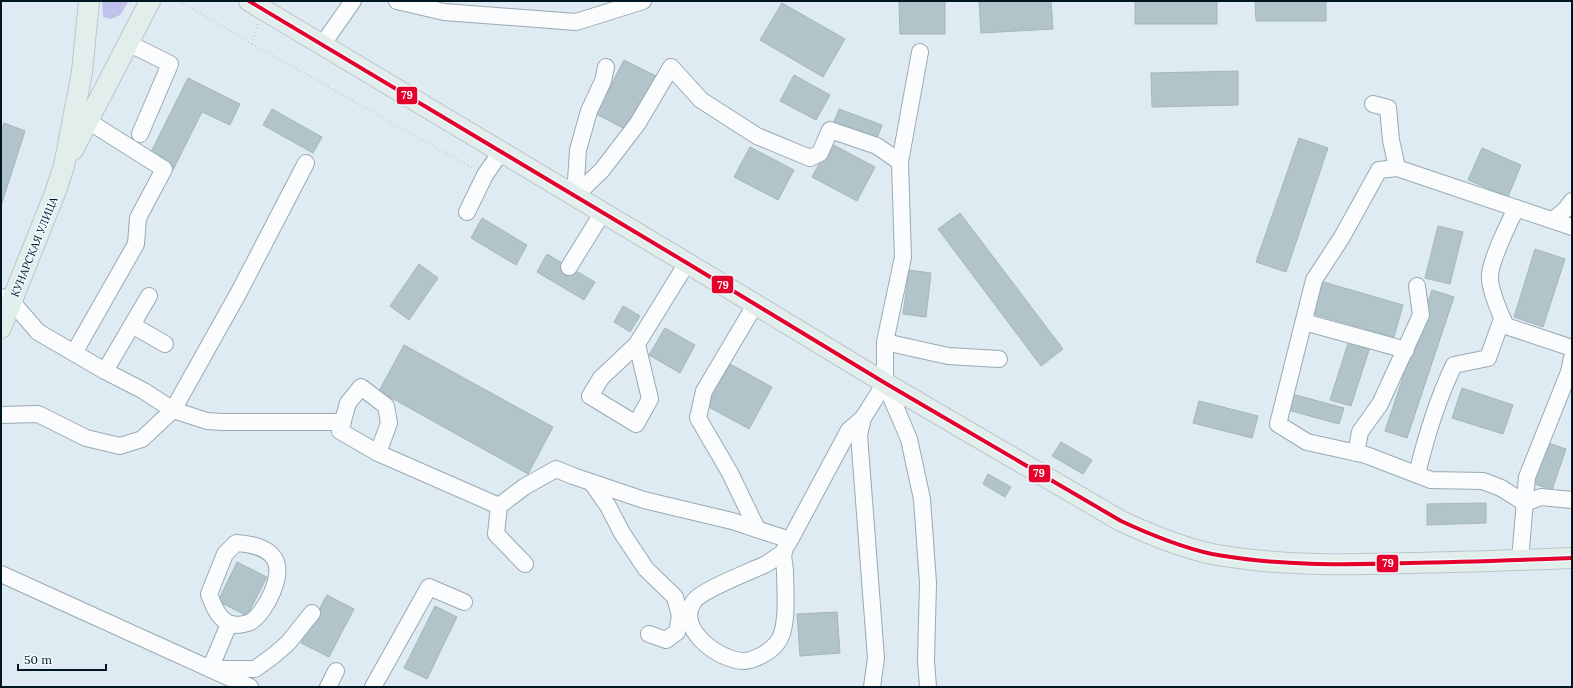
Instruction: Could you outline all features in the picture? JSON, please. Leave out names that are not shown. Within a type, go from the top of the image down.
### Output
[{"type":"main road","points":[[64,166],[82,72],[89,1]]},
{"type":"main road","points":[[64,166],[150,1]]},
{"type":"main road","points":[[249,1],[603,212],[884,383],[1121,521],[1149,534],[1179,545],[1212,554],[1271,561],[1327,565],[1572,558]]},
{"type":"main road","name":"КУНАРСКАЯ УЛИЦА","points":[[1,328],[7,299],[55,193],[64,166]]},
{"type":"street","points":[[322,45],[353,1]]},
{"type":"street","points":[[397,1],[444,12],[576,22],[643,1]]},
{"type":"street","points":[[128,43],[170,64],[140,134]]},
{"type":"street","points":[[920,52],[900,162],[903,257],[885,342],[884,383],[909,439],[922,499],[928,583],[926,661],[928,687]]},
{"type":"street","points":[[575,196],[578,150],[588,111],[603,81],[606,67]]},
{"type":"street","points":[[575,196],[602,170],[638,123],[671,67],[701,100],[756,136],[810,158],[820,153],[830,130],[877,146],[900,162]]},
{"type":"street","points":[[1373,104],[1388,108],[1391,140],[1398,168]]},
{"type":"street","points":[[74,353],[136,244],[138,218],[164,169],[88,121]]},
{"type":"street","points":[[467,212],[485,175],[501,152]]},
{"type":"street","points":[[1,415],[38,414],[86,438],[120,446],[142,439],[173,410],[239,292],[306,163]]},
{"type":"street","points":[[1525,503],[1501,488],[1483,480],[1431,480],[1366,455],[1307,442],[1278,424],[1314,280],[1342,237],[1379,170],[1398,168],[1572,227]]},
{"type":"street","points":[[1554,220],[1566,210],[1572,201]]},
{"type":"street","points":[[1516,208],[1495,257],[1490,276],[1498,310],[1506,326],[1572,348]]},
{"type":"street","points":[[569,266],[603,212]]},
{"type":"street","points":[[637,344],[650,399],[636,424],[590,396],[601,378],[637,344],[687,263]]},
{"type":"street","points":[[1356,452],[1360,432],[1380,404],[1421,315],[1417,286]]},
{"type":"street","points":[[105,371],[149,296]]},
{"type":"street","points":[[7,299],[38,332],[105,371],[144,391],[173,410],[207,420],[223,422],[343,422]]},
{"type":"street","points":[[755,305],[704,391],[698,418],[730,473],[758,529]]},
{"type":"street","points":[[1417,474],[1427,436],[1445,383],[1454,365],[1488,358],[1502,319]]},
{"type":"street","points":[[1304,322],[1406,350]]},
{"type":"street","points":[[132,325],[165,344]]},
{"type":"street","points":[[885,342],[948,356],[999,359]]},
{"type":"street","points":[[1520,560],[1527,477],[1569,372],[1572,358]]},
{"type":"street","points":[[872,687],[876,658],[859,435],[864,418],[884,383]]},
{"type":"street","points":[[378,453],[389,423],[386,406],[361,387],[348,403],[340,431],[378,453],[499,506]]},
{"type":"street","points":[[649,634],[666,640],[677,632],[688,610],[704,593],[766,564],[787,546],[849,430],[864,418]]},
{"type":"street","points":[[525,564],[496,534],[499,506],[524,488],[556,469],[592,483],[644,500],[732,521],[758,529],[787,546]]},
{"type":"street","points":[[592,483],[646,569],[688,610],[691,625],[700,639],[715,651],[728,658],[744,661],[757,657],[767,652],[778,642],[785,614],[787,546]]},
{"type":"street","points":[[1525,503],[1541,497],[1572,500]]},
{"type":"street","points":[[236,543],[249,544],[261,548],[274,558],[278,566],[276,583],[263,610],[252,622],[238,625],[229,624],[220,617],[213,606],[209,594],[225,554],[236,543]]},
{"type":"street","points":[[1,574],[250,687]]},
{"type":"street","points":[[373,687],[429,587],[464,602]]},
{"type":"street","points":[[210,668],[255,669],[288,643],[312,613]]},
{"type":"street","points":[[210,668],[229,624]]},
{"type":"street","points":[[328,687],[336,670]]},
{"type":"path","points":[[179,1],[252,44],[485,175]]},
{"type":"path","points":[[252,44],[259,23]]},
{"type":"shaded area","points":[[102,1],[129,1],[120,15],[111,19],[103,17]]},
{"type":"building","points":[[899,1],[945,1],[945,34],[900,34]]},
{"type":"building","points":[[979,1],[1051,1],[1053,29],[981,33]]},
{"type":"building","points":[[1135,1],[1217,1],[1217,24],[1135,24]]},
{"type":"building","points":[[1255,1],[1326,1],[1326,21],[1256,21]]},
{"type":"building","points":[[782,3],[845,39],[823,77],[760,40]]},
{"type":"building","points":[[624,60],[656,76],[627,130],[596,114]]},
{"type":"building","points":[[1238,71],[1238,105],[1152,107],[1151,73]]},
{"type":"building","points":[[794,75],[830,95],[816,120],[780,101]]},
{"type":"building","points":[[188,78],[240,104],[230,125],[202,112],[173,170],[148,158]]},
{"type":"building","points":[[272,109],[322,137],[313,153],[263,125]]},
{"type":"building","points":[[839,109],[882,125],[876,141],[833,124]]},
{"type":"building","points":[[4,123],[25,131],[1,206],[1,132]]},
{"type":"building","points":[[1299,138],[1328,148],[1286,272],[1256,262]]},
{"type":"building","points":[[830,143],[875,167],[857,201],[812,177]]},
{"type":"building","points":[[750,147],[794,170],[778,200],[734,177]]},
{"type":"building","points":[[1482,148],[1521,165],[1508,197],[1468,180]]},
{"type":"building","points":[[960,213],[1063,349],[1041,366],[938,229]]},
{"type":"building","points":[[482,218],[527,245],[516,265],[471,238]]},
{"type":"building","points":[[1438,226],[1463,232],[1450,284],[1425,278]]},
{"type":"building","points":[[1535,249],[1565,259],[1543,327],[1514,317]]},
{"type":"building","points":[[547,254],[595,282],[584,300],[537,272]]},
{"type":"building","points":[[419,264],[438,278],[409,320],[390,306]]},
{"type":"building","points":[[909,270],[931,273],[926,317],[903,314]]},
{"type":"building","points":[[1320,281],[1403,305],[1394,337],[1310,313]]},
{"type":"building","points":[[1432,290],[1454,297],[1407,438],[1385,431]]},
{"type":"building","points":[[623,306],[640,316],[630,332],[614,322]]},
{"type":"building","points":[[665,328],[695,345],[680,373],[649,355]]},
{"type":"building","points":[[1350,337],[1371,344],[1351,406],[1330,400]]},
{"type":"building","points":[[404,345],[553,427],[528,474],[379,391]]},
{"type":"building","points":[[730,364],[772,387],[749,429],[707,406]]},
{"type":"building","points":[[1462,388],[1513,405],[1503,434],[1452,418]]},
{"type":"building","points":[[1292,394],[1344,408],[1339,424],[1288,410]]},
{"type":"building","points":[[1199,401],[1258,416],[1252,438],[1193,423]]},
{"type":"building","points":[[1543,441],[1566,449],[1552,490],[1529,482]]},
{"type":"building","points":[[1061,442],[1092,460],[1083,474],[1052,456]]},
{"type":"building","points":[[988,474],[1011,487],[1005,497],[983,484]]},
{"type":"building","points":[[1486,503],[1486,523],[1427,525],[1427,504]]},
{"type":"building","points":[[237,562],[267,577],[247,616],[218,601]]},
{"type":"building","points":[[327,595],[354,609],[329,657],[301,643]]},
{"type":"building","points":[[435,606],[457,617],[427,679],[404,668]]},
{"type":"building","points":[[837,612],[840,653],[800,656],[797,614]]},
{"type":"transit line","name":"79","points":[[249,1],[885,383],[1121,521],[1143,531],[1177,544],[1212,554],[1286,563],[1359,564],[1572,558]]}]
